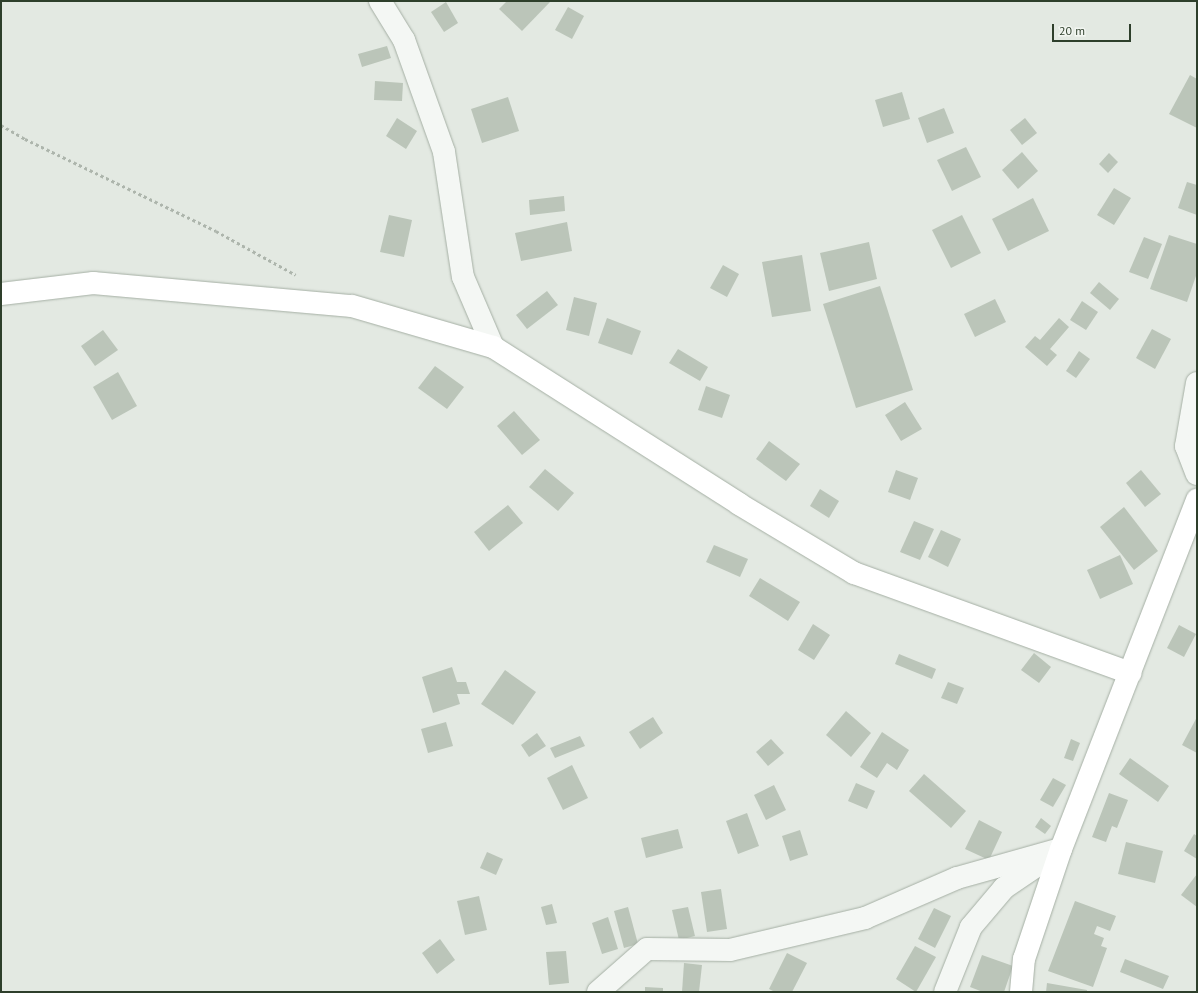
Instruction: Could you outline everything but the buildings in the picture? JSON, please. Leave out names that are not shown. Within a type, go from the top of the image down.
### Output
[{"type":"street","points":[[380,1],[404,40],[444,152],[463,277],[493,347]]},
{"type":"street","points":[[1,294],[93,283],[352,306],[493,347],[739,504],[854,573],[1130,673]]},
{"type":"street","points":[[1197,383],[1186,446],[1197,474]]},
{"type":"street","points":[[1021,992],[1024,959],[1061,849],[1197,500]]},
{"type":"street","points":[[598,992],[648,949],[730,950],[865,918],[957,878],[1061,849]]},
{"type":"street","points":[[945,992],[971,927],[1004,888],[1061,849]]},
{"type":"path","points":[[1,125],[25,139],[216,231],[298,276]]}]
